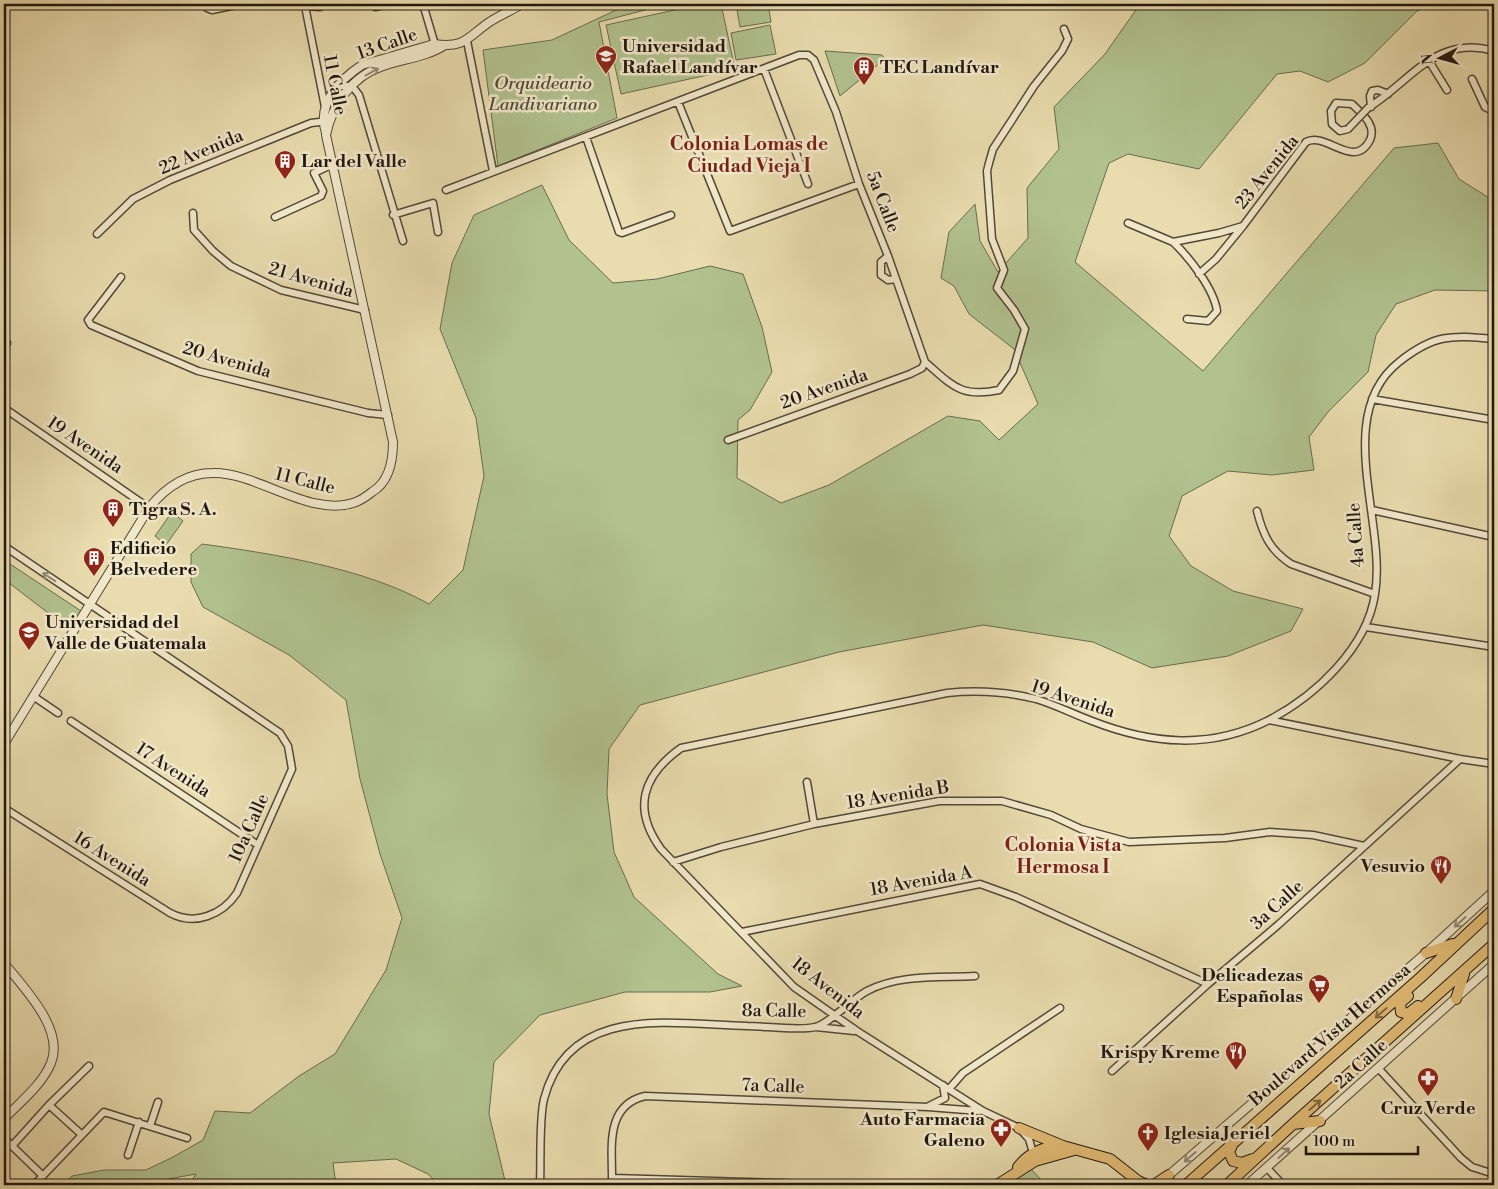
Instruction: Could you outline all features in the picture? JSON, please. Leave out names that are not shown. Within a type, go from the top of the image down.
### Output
[{"type":"main road","name":"Boulevard Vista Hermosa","points":[[1186,1185],[1494,909]]},
{"type":"main road","points":[[1426,953],[1456,943]]},
{"type":"main road","points":[[1228,1185],[1293,1124],[1434,1000],[1494,944]]},
{"type":"main road","points":[[1434,1000],[1423,1002],[1408,1014],[1403,1014],[1399,1009],[1402,1001],[1430,975],[1435,963]]},
{"type":"main road","points":[[1456,999],[1468,968]]},
{"type":"main road","points":[[1293,1124],[1320,1121]]},
{"type":"main road","points":[[1019,1128],[1063,1146],[1110,1159],[1142,1184]]},
{"type":"main road","points":[[1233,1142],[1230,1155],[1235,1162],[1245,1163],[1257,1158]]},
{"type":"main road","points":[[1012,1174],[1033,1152],[1043,1148],[1063,1146]]},
{"type":"main road","points":[[996,1185],[1023,1167],[1045,1157],[1077,1149]]},
{"type":"main road","points":[[1023,1167],[1033,1152]]},
{"type":"main road","points":[[1154,1185],[1169,1175]]},
{"type":"main road","points":[[1164,1185],[1169,1175]]},
{"type":"street","points":[[206,4],[212,10],[241,4]]},
{"type":"street","points":[[289,4],[320,7],[322,4]]},
{"type":"street","points":[[375,7],[388,4]]},
{"type":"street","points":[[423,4],[435,47]]},
{"type":"street","points":[[505,4],[508,12]]},
{"type":"street","points":[[494,171],[467,41],[491,21],[522,4]]},
{"type":"street","name":"11 Calle","points":[[305,6],[325,107]]},
{"type":"street","points":[[925,362],[951,386],[963,392],[982,393],[999,390],[1013,371],[1025,330],[1014,310],[997,288],[1004,270],[992,239],[987,172],[993,149],[1034,86],[1062,51],[1068,39],[1064,29]]},
{"type":"street","name":"13 Calle","points":[[326,122],[325,107],[338,86],[362,65],[467,41]]},
{"type":"street","name":"13 Calle","points":[[326,122],[337,104],[352,86],[371,71],[435,47]]},
{"type":"street","name":"23 Avenida","points":[[1199,274],[1216,259],[1243,226],[1306,142],[1320,140],[1344,152],[1360,150],[1367,144],[1371,136],[1368,120],[1350,103],[1336,103],[1331,111],[1332,124],[1340,131],[1348,129],[1369,108],[1442,52],[1461,47],[1481,47],[1494,51]]},
{"type":"street","name":"5a Calle","points":[[764,69],[799,55],[808,55],[814,60],[836,112],[860,184],[888,256],[925,362]]},
{"type":"street","points":[[1429,61],[1447,90]]},
{"type":"street","points":[[446,190],[764,69],[808,184]]},
{"type":"street","points":[[1472,79],[1485,107],[1488,109],[1494,108]]},
{"type":"street","points":[[338,86],[352,86],[360,95],[402,241]]},
{"type":"street","points":[[1369,108],[1372,91],[1378,90],[1388,94]]},
{"type":"street","points":[[678,102],[730,231],[860,184]]},
{"type":"street","name":"11 Calle","points":[[4,744],[149,508],[172,484],[212,472],[235,475],[294,496],[324,504],[341,505],[356,502],[377,489],[387,475],[392,462],[393,442],[365,310],[331,165],[326,135],[326,122]]},
{"type":"street","name":"22 Avenida","points":[[97,234],[133,200],[170,180],[311,123],[326,122]]},
{"type":"street","points":[[586,137],[619,232],[622,233],[671,215]]},
{"type":"street","points":[[275,217],[321,196],[323,191],[313,175],[316,171],[331,165]]},
{"type":"street","points":[[393,215],[432,203],[438,232]]},
{"type":"street","name":"21 Avenida","points":[[193,213],[194,230],[213,251],[231,266],[280,290],[365,310]]},
{"type":"street","points":[[1128,224],[1172,242],[1199,274],[1216,302],[1217,311],[1208,321],[1187,319]]},
{"type":"street","name":"23 Avenida","points":[[1172,242],[1209,236],[1243,226]]},
{"type":"street","points":[[888,256],[881,262],[881,275],[888,280],[896,279]]},
{"type":"street","name":"20 Avenida","points":[[121,277],[88,320],[91,325],[198,371],[368,413],[388,415]]},
{"type":"street","name":"4a Calle","points":[[1269,720],[1304,696],[1334,670],[1358,642],[1366,627],[1376,594],[1376,552],[1366,463],[1366,425],[1372,399],[1391,368],[1419,346],[1441,338],[1494,338]]},
{"type":"street","name":"20 Avenida","points":[[728,440],[910,374],[922,368],[925,362]]},
{"type":"street","points":[[1372,399],[1494,420]]},
{"type":"street","name":"19 Avenida","points":[[4,408],[149,508]]},
{"type":"street","points":[[1372,510],[1494,537]]},
{"type":"street","points":[[1257,511],[1267,542],[1281,558],[1291,564],[1376,594]]},
{"type":"street","points":[[4,546],[90,604]]},
{"type":"street","name":"10a Calle","points":[[90,604],[280,734],[285,741],[292,769],[232,901],[225,908],[209,916]]},
{"type":"street","points":[[1366,627],[1494,647]]},
{"type":"street","name":"19 Avenida","points":[[651,776],[665,759],[681,748],[947,693],[974,690],[1034,699],[1130,734],[1169,742],[1206,740],[1237,733],[1269,720]]},
{"type":"street","points":[[33,696],[58,713]]},
{"type":"street","points":[[1269,720],[1460,759],[1494,764]]},
{"type":"street","name":"17 Avenida","points":[[71,721],[258,845]]},
{"type":"street","name":"3a Calle","points":[[1112,1071],[1208,984],[1278,925],[1460,759]]},
{"type":"street","name":"18 Avenida","points":[[651,776],[643,807],[646,823],[652,836],[673,862],[794,987],[857,1031],[983,1111],[1019,1128]]},
{"type":"street","points":[[807,782],[814,824]]},
{"type":"street","name":"18 Avenida B","points":[[673,862],[721,847],[814,824],[939,801],[1002,801],[1050,814],[1081,829],[1129,842],[1225,838],[1270,832],[1313,836],[1364,846]]},
{"type":"street","name":"16 Avenida","points":[[4,808],[170,913],[194,919],[209,916]]},
{"type":"street","name":"18 Avenida A","points":[[742,932],[980,884],[1016,897],[1208,984]]},
{"type":"street","points":[[1169,1175],[1426,953],[1494,891]]},
{"type":"street","points":[[4,963],[43,1014],[54,1046],[52,1062],[45,1075],[4,1119]]},
{"type":"street","name":"2a Calle","points":[[1248,1185],[1494,964]]},
{"type":"street","name":"8a Calle","points":[[540,1185],[544,1100],[554,1072],[571,1050],[590,1036],[630,1024],[816,1027],[866,991],[890,982],[974,976]]},
{"type":"street","points":[[949,1089],[963,1073],[1060,1008]]},
{"type":"street","points":[[816,1027],[857,1031]]},
{"type":"street","points":[[42,1176],[10,1144],[89,1066]]},
{"type":"street","points":[[1379,1069],[1461,1158],[1472,1166],[1494,1174]]},
{"type":"street","points":[[928,1107],[942,1101],[944,1098],[945,1090],[942,1084]]},
{"type":"street","name":"7a Calle","points":[[613,1182],[614,1121],[631,1100],[645,1096],[928,1107],[983,1111]]},
{"type":"street","points":[[150,1126],[158,1102]]},
{"type":"street","points":[[49,1105],[81,1134]]},
{"type":"street","points":[[34,1185],[104,1112],[187,1138]]},
{"type":"street","points":[[128,1155],[139,1122]]},
{"type":"street","points":[[1019,1128],[1029,1139],[1033,1152]]},
{"type":"street","points":[[1267,1168],[1283,1185]]},
{"type":"street","points":[[613,1182],[846,1185]]},
{"type":"green space","name":"Orquideario Landivariano","points":[[629,4],[668,4],[599,22],[617,118],[498,166],[483,50],[552,40]]},
{"type":"green space","points":[[702,4],[721,4],[735,69],[621,94],[606,25]]},
{"type":"green space","points":[[736,4],[768,4],[771,22],[740,27]]},
{"type":"green space","points":[[1140,4],[1432,4],[1417,11],[1365,63],[1328,82],[1300,71],[1277,74],[1199,169],[1128,154],[1109,163],[1075,262],[1203,371],[1394,148],[1438,143],[1459,179],[1494,201],[1494,291],[1435,290],[1396,304],[1376,335],[1368,372],[1328,412],[1309,437],[1314,470],[1272,475],[1228,471],[1182,496],[1169,536],[1191,566],[1233,591],[1303,609],[1291,631],[1228,656],[1152,668],[1093,642],[983,625],[839,652],[640,705],[609,749],[607,794],[614,852],[634,897],[718,974],[742,986],[710,992],[625,992],[540,1015],[494,1062],[489,1114],[506,1185],[439,1185],[428,1174],[396,1159],[333,1163],[336,1185],[189,1185],[196,1174],[146,1183],[145,1185],[63,1185],[72,1176],[104,1170],[146,1170],[203,1140],[215,1111],[250,1113],[299,1076],[335,1054],[386,970],[402,918],[380,854],[360,779],[346,700],[289,655],[203,607],[191,582],[191,554],[202,544],[319,564],[377,581],[404,591],[429,604],[463,570],[484,476],[476,418],[440,329],[452,263],[474,215],[542,185],[569,240],[613,283],[657,279],[710,266],[743,274],[762,327],[772,372],[750,410],[738,420],[737,478],[781,503],[829,485],[948,416],[980,421],[999,440],[1038,404],[1014,349],[969,314],[954,286],[941,278],[949,232],[975,204],[980,241],[998,272],[1028,238],[1027,188],[1059,149],[1054,107],[1105,54]]},
{"type":"green space","points":[[770,25],[776,54],[736,60],[731,33]]},
{"type":"green space","points":[[825,51],[882,55],[885,59],[840,96]]},
{"type":"green space","points":[[172,512],[183,521],[166,545],[155,536]]},
{"type":"green space","points":[[4,560],[81,611],[69,629],[4,579]]},
{"type":"green space","points":[[1030,1168],[1046,1185],[1009,1185]]},
{"type":"place","name":"Universidad Rafael Landívar","points":[[606,75]]},
{"type":"place","name":"TEC Landívar","points":[[864,86]]},
{"type":"place","name":"Lar del Valle","points":[[285,180]]},
{"type":"place","name":"Tigra S. A.","points":[[113,528]]},
{"type":"place","name":"Edificio Belvedere","points":[[94,577]]},
{"type":"place","name":"Universidad del Valle de Guatemala","points":[[29,651]]},
{"type":"place","name":"Vesuvio","points":[[1441,885]]},
{"type":"place","name":"Delicadezas Españolas","points":[[1319,1004]]},
{"type":"place","name":"Krispy Kreme","points":[[1236,1071]]},
{"type":"place","name":"Cruz Verde","points":[[1428,1097]]},
{"type":"place","name":"Auto Farmacia Galeno","points":[[1001,1148]]},
{"type":"place","name":"Iglesia Jeriel","points":[[1148,1152]]},
{"type":"district","name":"Colonia Lomas de Ciudad Vieja I","points":[[749,155]]},
{"type":"district","name":"Colonia Vista Hermosa I","points":[[1063,856]]}]
